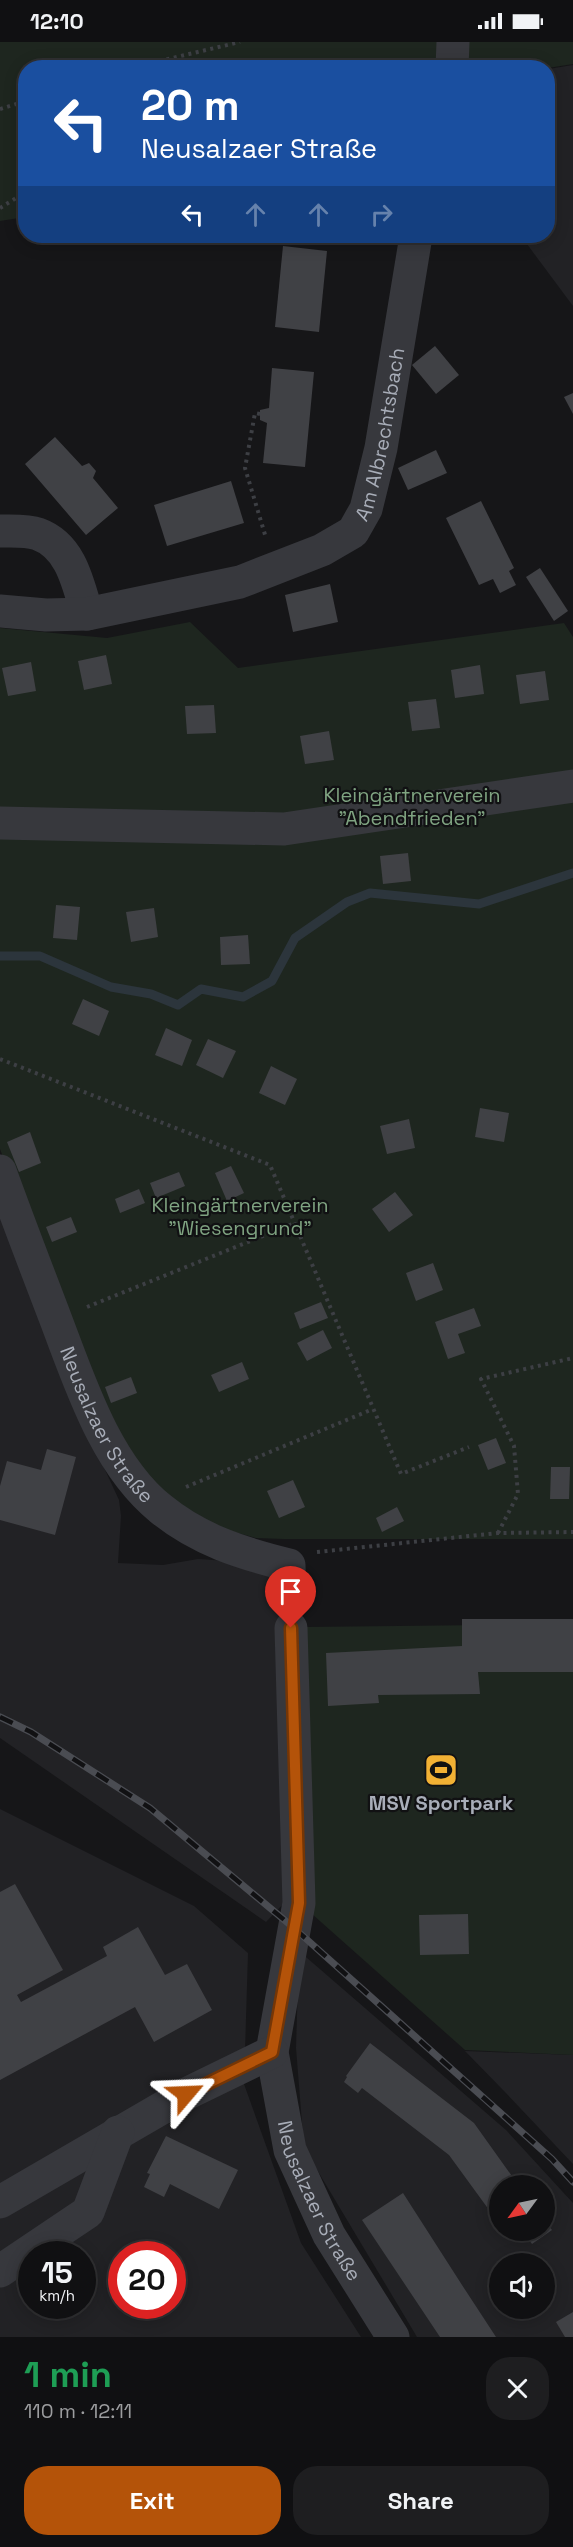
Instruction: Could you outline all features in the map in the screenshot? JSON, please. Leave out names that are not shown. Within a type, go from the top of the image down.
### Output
[{"type":"street","points":[[452,60],[453,42]]},
{"type":"street","name":"Am Albrechtsbach","points":[[0,611],[46,615],[87,614],[240,582],[322,550],[353,532],[366,509],[381,448],[415,243]]},
{"type":"street","points":[[0,531],[36,533],[56,543],[74,569],[87,614]]},
{"type":"street","points":[[0,823],[284,829],[573,786]]},
{"type":"street","name":"Neusalzaer Straße","points":[[0,1171],[76,1375],[120,1463],[152,1501],[200,1537],[235,1551],[289,1565],[299,1903],[272,2052],[290,2150],[329,2235],[393,2337]]},
{"type":"street","points":[[0,2202],[186,2094],[272,2052]]},
{"type":"street","points":[[0,2271],[88,2212],[118,2132]]},
{"type":"path","points":[[164,60],[240,42]]},
{"type":"path","points":[[0,109],[18,103]]},
{"type":"path","points":[[0,208],[18,197]]},
{"type":"path","points":[[260,414],[255,413],[245,468],[274,569]]},
{"type":"path","points":[[0,1059],[270,1165],[401,1474],[469,1447]]},
{"type":"path","points":[[56,1320],[295,1223]]},
{"type":"path","points":[[498,1533],[518,1494],[514,1446],[481,1379],[573,1358]]},
{"type":"path","points":[[152,1501],[373,1409]]},
{"type":"path","points":[[289,1565],[317,1552],[498,1533],[573,1532]]},
{"type":"shaded area","points":[[573,65],[573,306],[526,243],[555,243],[555,68]]},
{"type":"shaded area","points":[[0,1216],[81,1418],[119,1500],[121,1516],[118,1563],[163,1565],[198,1559],[228,1561],[273,1573],[280,1590],[286,1901],[266,1922],[0,1738]]},
{"type":"shaded area","points":[[0,1809],[194,1906],[248,1953],[244,2084],[301,2243],[361,2337],[0,2337]]},
{"type":"shaded area","points":[[299,1951],[506,2130],[547,2175],[489,2175],[489,2241],[555,2241],[555,2183],[573,2203],[573,2337],[417,2337],[304,2148],[296,2048]]},
{"type":"shaded area","points":[[465,2051],[573,2055],[573,2164],[504,2091]]},
{"type":"green space","points":[[0,42],[573,42],[573,64],[555,67],[555,60],[18,60],[18,218],[0,221]]},
{"type":"green space","name":"Kleingärtnerverein \"Wiesengrund\"","points":[[190,622],[238,668],[564,623],[573,637],[573,1539],[284,1539],[256,1538],[220,1528],[155,1486],[129,1457],[51,1287],[0,1149],[0,628],[107,638]]},
{"type":"green space","name":"MSV Sportpark","points":[[573,1624],[573,2055],[465,2050],[312,1914],[305,1627]]},
{"type":"building","points":[[283,246],[327,251],[319,332],[275,327]]},
{"type":"building","points":[[435,346],[459,375],[436,394],[412,365]]},
{"type":"building","points":[[272,368],[314,372],[305,467],[263,463],[267,423],[260,420],[260,410],[269,408]]},
{"type":"building","points":[[573,393],[573,414],[564,397]]},
{"type":"building","points":[[55,437],[82,466],[89,463],[96,471],[93,478],[118,508],[86,535],[25,464]]},
{"type":"building","points":[[436,450],[447,473],[408,490],[398,468]]},
{"type":"building","points":[[231,481],[244,523],[167,546],[154,505]]},
{"type":"building","points":[[481,501],[514,568],[509,571],[516,585],[500,593],[493,579],[479,585],[446,518]]},
{"type":"building","points":[[540,568],[568,611],[554,621],[526,577]]},
{"type":"building","points":[[330,584],[338,622],[293,632],[285,595]]},
{"type":"building","points":[[106,655],[112,684],[84,690],[78,661]]},
{"type":"building","points":[[31,662],[36,691],[8,696],[2,668]]},
{"type":"building","points":[[480,665],[484,694],[455,698],[451,670]]},
{"type":"building","points":[[545,671],[549,700],[520,704],[516,675]]},
{"type":"building","points":[[436,699],[440,728],[412,731],[408,702]]},
{"type":"building","points":[[214,705],[216,733],[187,734],[185,706]]},
{"type":"building","points":[[329,731],[334,760],[305,764],[300,736]]},
{"type":"building","points":[[408,853],[411,881],[383,884],[380,856]]},
{"type":"building","points":[[56,905],[80,907],[77,940],[53,938]]},
{"type":"building","points":[[154,908],[158,937],[131,942],[126,912]]},
{"type":"building","points":[[248,935],[250,964],[221,965],[220,937]]},
{"type":"building","points":[[83,999],[109,1011],[99,1036],[72,1024]]},
{"type":"building","points":[[166,1028],[192,1040],[182,1066],[155,1055]]},
{"type":"building","points":[[208,1039],[236,1051],[223,1078],[196,1065]]},
{"type":"building","points":[[271,1066],[297,1079],[285,1105],[259,1093]]},
{"type":"building","points":[[480,1108],[509,1113],[504,1142],[475,1137]]},
{"type":"building","points":[[409,1119],[415,1148],[387,1154],[380,1126]]},
{"type":"building","points":[[30,1132],[41,1163],[19,1172],[7,1142]]},
{"type":"building","points":[[231,1166],[244,1193],[227,1201],[215,1173]]},
{"type":"building","points":[[179,1172],[185,1186],[156,1198],[150,1183]]},
{"type":"building","points":[[139,1189],[145,1203],[120,1213],[115,1199]]},
{"type":"building","points":[[395,1192],[413,1215],[389,1232],[372,1209]]},
{"type":"building","points":[[71,1217],[77,1232],[52,1242],[46,1227]]},
{"type":"building","points":[[433,1263],[443,1290],[416,1301],[406,1273]]},
{"type":"building","points":[[321,1302],[328,1318],[300,1329],[294,1313]]},
{"type":"building","points":[[474,1308],[481,1326],[458,1334],[465,1353],[448,1359],[435,1322]]},
{"type":"building","points":[[323,1330],[332,1348],[307,1361],[297,1343]]},
{"type":"building","points":[[242,1362],[249,1379],[219,1392],[211,1375]]},
{"type":"building","points":[[131,1377],[137,1393],[111,1403],[105,1387]]},
{"type":"building","points":[[496,1438],[506,1463],[488,1470],[478,1445]]},
{"type":"building","points":[[47,1449],[76,1457],[55,1535],[0,1520],[0,1486],[7,1461],[41,1470]]},
{"type":"building","points":[[551,1467],[570,1467],[569,1499],[550,1499]]},
{"type":"building","points":[[293,1480],[305,1507],[279,1518],[267,1491]]},
{"type":"building","points":[[397,1507],[404,1521],[382,1532],[376,1518]]},
{"type":"building","points":[[462,1619],[573,1619],[573,1672],[478,1672],[480,1694],[378,1695],[379,1703],[328,1706],[326,1653],[462,1646]]},
{"type":"building","points":[[15,1884],[63,1970],[17,1995],[21,2002],[107,1956],[103,1947],[138,1927],[165,1975],[187,1964],[212,2010],[154,2042],[135,2007],[0,2080],[0,1892]]},
{"type":"building","points":[[468,1914],[469,1954],[420,1955],[419,1915]]},
{"type":"building","points":[[370,2043],[474,2123],[511,2175],[489,2175],[489,2210],[449,2155],[362,2088],[358,2093],[344,2082]]},
{"type":"building","points":[[166,2136],[238,2170],[219,2209],[170,2184],[164,2197],[144,2187],[150,2174],[147,2173]]},
{"type":"building","points":[[403,2193],[496,2337],[440,2337],[362,2220]]},
{"type":"building","points":[[573,2312],[573,2337],[565,2337],[556,2322]]},
{"type":"waterway","points":[[0,956],[40,956],[111,987],[151,994],[178,1005],[201,989],[243,997],[272,981],[295,938],[347,902],[370,893],[479,904],[573,873]]},
{"type":"railway","points":[[0,1717],[31,1732],[150,1808],[294,1928],[552,2159],[573,2182]]},
{"type":"place","name":"MSV Sportpark","points":[[441,1770]]},
{"type":"route","points":[[186,2094],[272,2052],[299,1903],[291,1628]]},
{"type":"park label","name":"Kleingärtnerverein \"Abendfrieden\"","points":[[412,806]]}]
